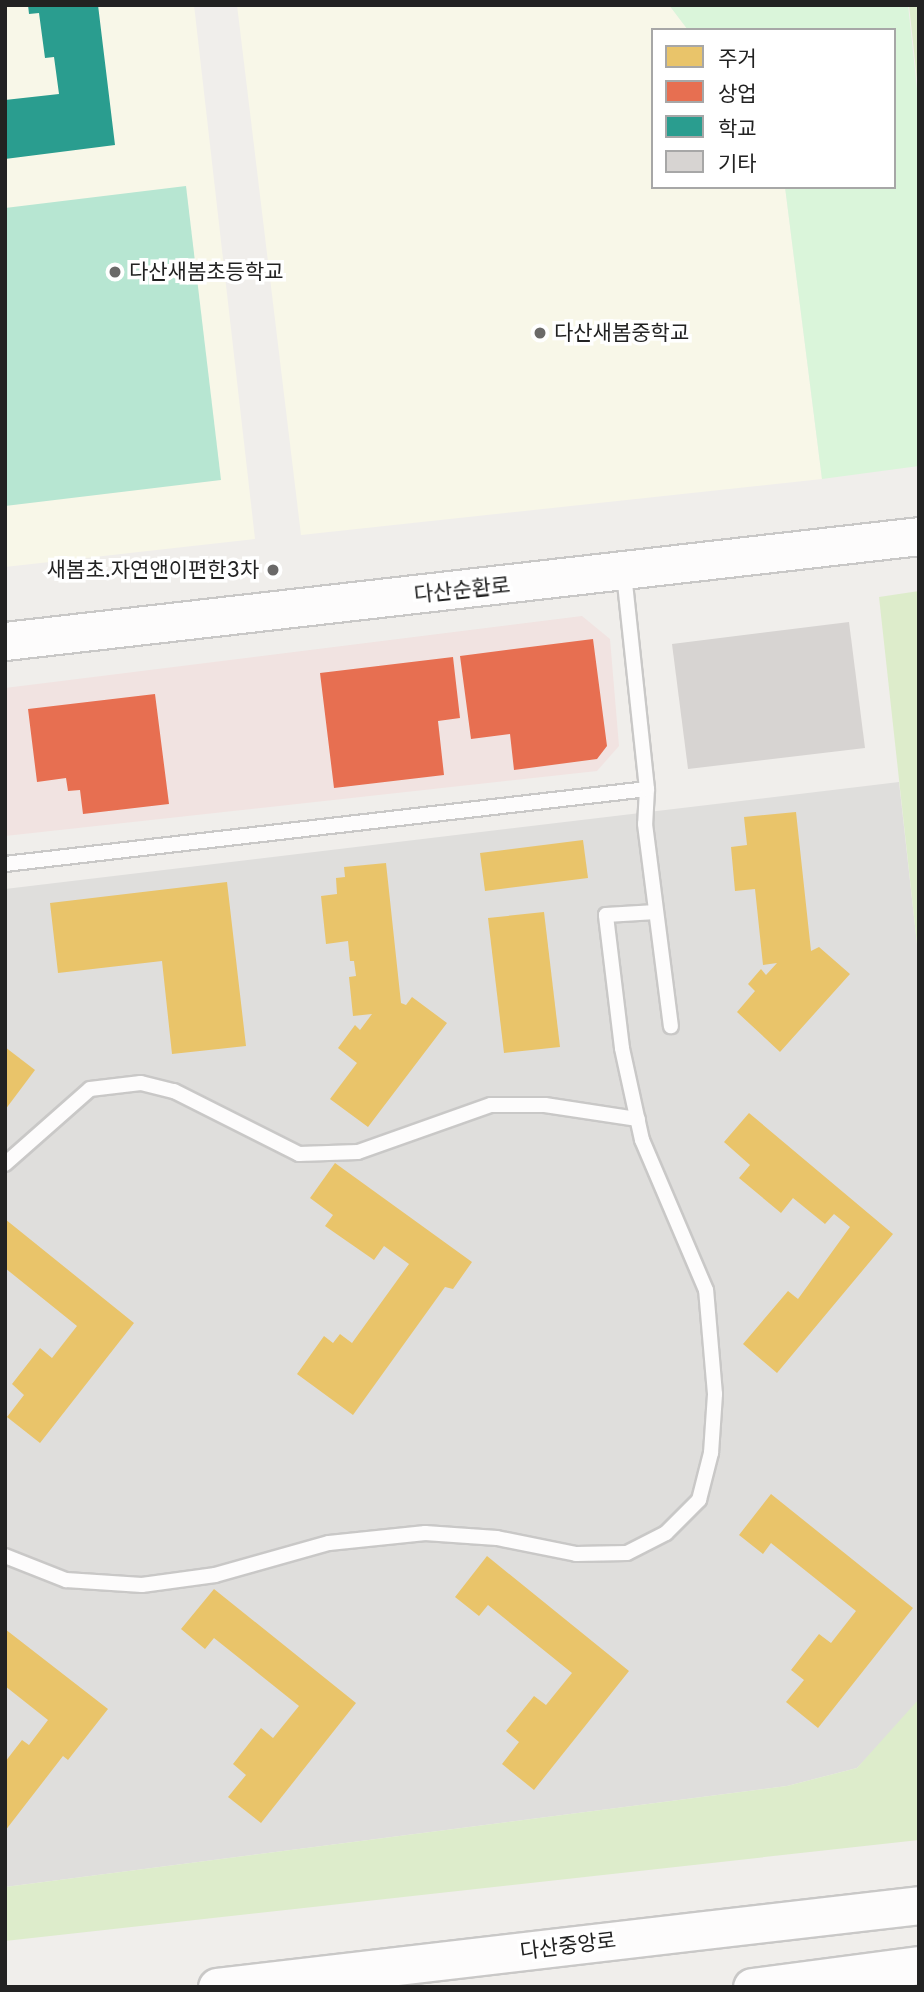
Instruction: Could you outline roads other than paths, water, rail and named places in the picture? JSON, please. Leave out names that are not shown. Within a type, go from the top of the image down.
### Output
[{"type":"street","name":"다산순환로","points":[[5,641],[624,573],[919,536]]},
{"type":"street","name":"다산중앙로","points":[[217,1987],[919,1905]]},
{"type":"street","points":[[752,1987],[919,1965]]},
{"type":"lane","points":[[624,573],[647,789],[645,824],[670,1026]]},
{"type":"lane","points":[[5,864],[647,789]]},
{"type":"lane","points":[[5,1556],[66,1580],[142,1585],[215,1575],[329,1543],[425,1533],[497,1538],[576,1554],[627,1553],[666,1533],[699,1500],[710,1453],[715,1394],[706,1290],[642,1140],[622,1048],[606,915],[656,912]]},
{"type":"lane","points":[[5,1164],[90,1089],[141,1083],[174,1091],[299,1154],[358,1152],[491,1105],[545,1105],[638,1119]]},
{"type":"place","name":"다산새봄초등학교","points":[[115,272]]},
{"type":"place","name":"다산새봄중학교","points":[[540,333]]},
{"type":"place","name":"새봄초.자연앤이편한3차","points":[[273,570]]}]
